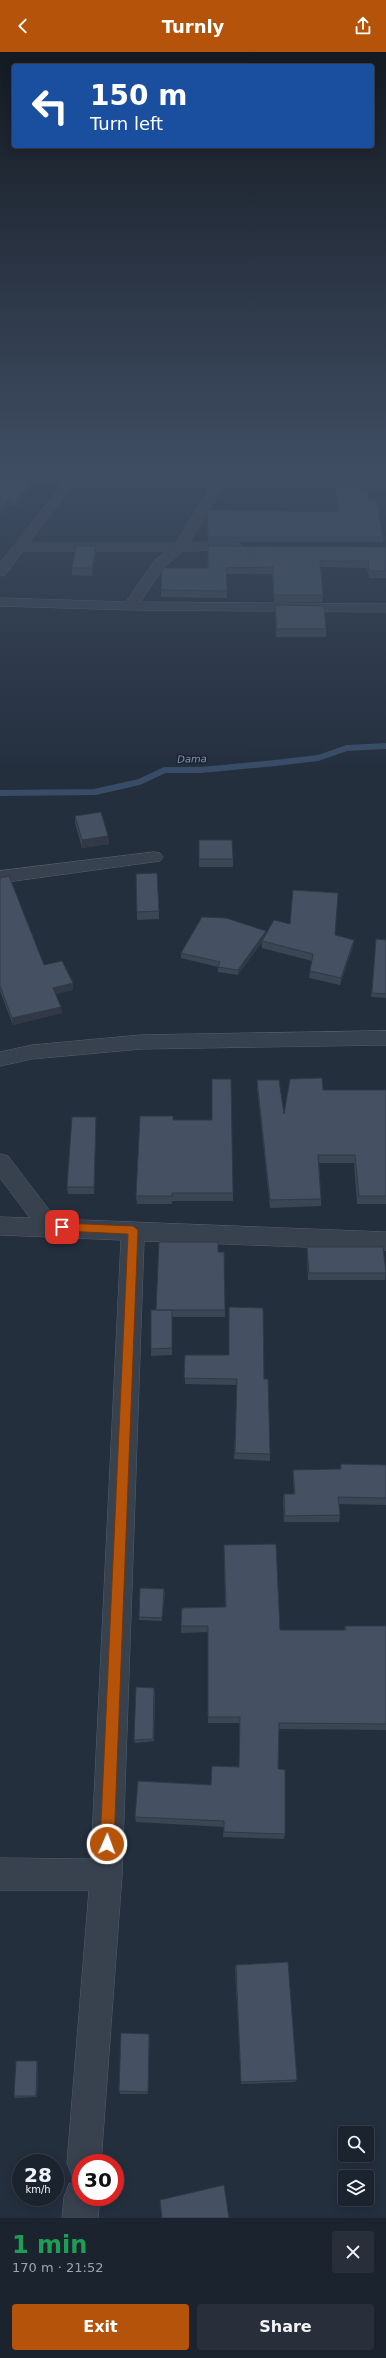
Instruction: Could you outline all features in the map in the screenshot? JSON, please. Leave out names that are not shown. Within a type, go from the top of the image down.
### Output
[{"type":"street","points":[[130,606],[156,569]]},
{"type":"street","points":[[0,602],[130,606],[386,608]]},
{"type":"street","points":[[0,877],[154,857]]},
{"type":"street","points":[[0,1059],[32,1052],[141,1042],[386,1038]]},
{"type":"street","points":[[0,1162],[48,1226]]},
{"type":"street","points":[[0,1226],[48,1226],[386,1241]]},
{"type":"street","points":[[85,2154],[106,1875],[133,1230]]},
{"type":"street","points":[[0,1874],[106,1875]]},
{"type":"street","points":[[80,2218],[81,2206]]},
{"type":"building","points":[[162,569],[226,569],[227,591],[161,590]]},
{"type":"building","points":[[273,569],[321,569],[323,595],[274,595]]},
{"type":"building","points":[[369,569],[386,569],[386,571],[369,571]]},
{"type":"building","points":[[275,605],[324,606],[326,629],[277,629]]},
{"type":"building","points":[[101,812],[108,836],[82,840],[75,816]]},
{"type":"building","points":[[199,840],[232,840],[233,859],[199,859]]},
{"type":"building","points":[[157,873],[159,911],[137,912],[136,874]]},
{"type":"building","points":[[9,876],[44,965],[62,961],[73,983],[53,988],[61,1007],[12,1018],[0,986],[0,878]]},
{"type":"building","points":[[293,890],[338,893],[335,935],[354,940],[341,978],[310,971],[313,954],[262,941],[274,920],[290,924]]},
{"type":"building","points":[[202,917],[226,918],[266,931],[238,970],[218,967],[220,962],[181,953]]},
{"type":"building","points":[[376,939],[386,940],[386,994],[372,993]]},
{"type":"building","points":[[322,1078],[323,1090],[386,1090],[386,1196],[359,1196],[355,1155],[318,1155],[321,1199],[270,1200],[257,1080],[279,1080],[284,1114],[290,1079]]},
{"type":"building","points":[[212,1079],[231,1079],[233,1193],[172,1193],[172,1196],[136,1196],[140,1116],[173,1116],[173,1120],[212,1120]]},
{"type":"building","points":[[72,1117],[96,1117],[94,1187],[67,1187]]},
{"type":"building","points":[[159,1242],[218,1242],[218,1252],[224,1252],[225,1310],[156,1310]]},
{"type":"building","points":[[307,1247],[383,1247],[386,1273],[309,1273]]},
{"type":"building","points":[[229,1307],[263,1308],[264,1379],[268,1379],[270,1454],[235,1453],[237,1379],[184,1378],[185,1355],[229,1355]]},
{"type":"building","points":[[151,1310],[172,1310],[172,1348],[151,1349]]},
{"type":"building","points":[[341,1464],[386,1465],[386,1498],[338,1497],[340,1515],[285,1516],[284,1494],[295,1494],[293,1470],[341,1469]]},
{"type":"building","points":[[276,1544],[280,1630],[346,1630],[345,1626],[386,1626],[386,1724],[279,1723],[278,1769],[285,1770],[285,1834],[224,1832],[224,1821],[135,1817],[138,1781],[211,1785],[212,1766],[239,1767],[240,1717],[208,1717],[208,1626],[181,1626],[182,1608],[226,1607],[224,1545]]},
{"type":"building","points":[[140,1588],[164,1589],[162,1618],[139,1617]]},
{"type":"building","points":[[136,1687],[154,1688],[153,1739],[134,1740]]},
{"type":"building","points":[[288,1962],[297,2080],[241,2082],[236,1965]]},
{"type":"building","points":[[121,2033],[149,2034],[148,2092],[119,2091]]},
{"type":"building","points":[[16,2061],[37,2061],[36,2096],[14,2096]]},
{"type":"building","points":[[224,2185],[229,2218],[162,2218],[160,2200]]},
{"type":"waterway","name":"Dama","points":[[0,793],[95,792],[139,782],[165,770],[201,770],[275,763],[318,758],[347,748],[386,746]]},
{"type":"route","points":[[62,1227],[133,1230],[107,1844]]}]
